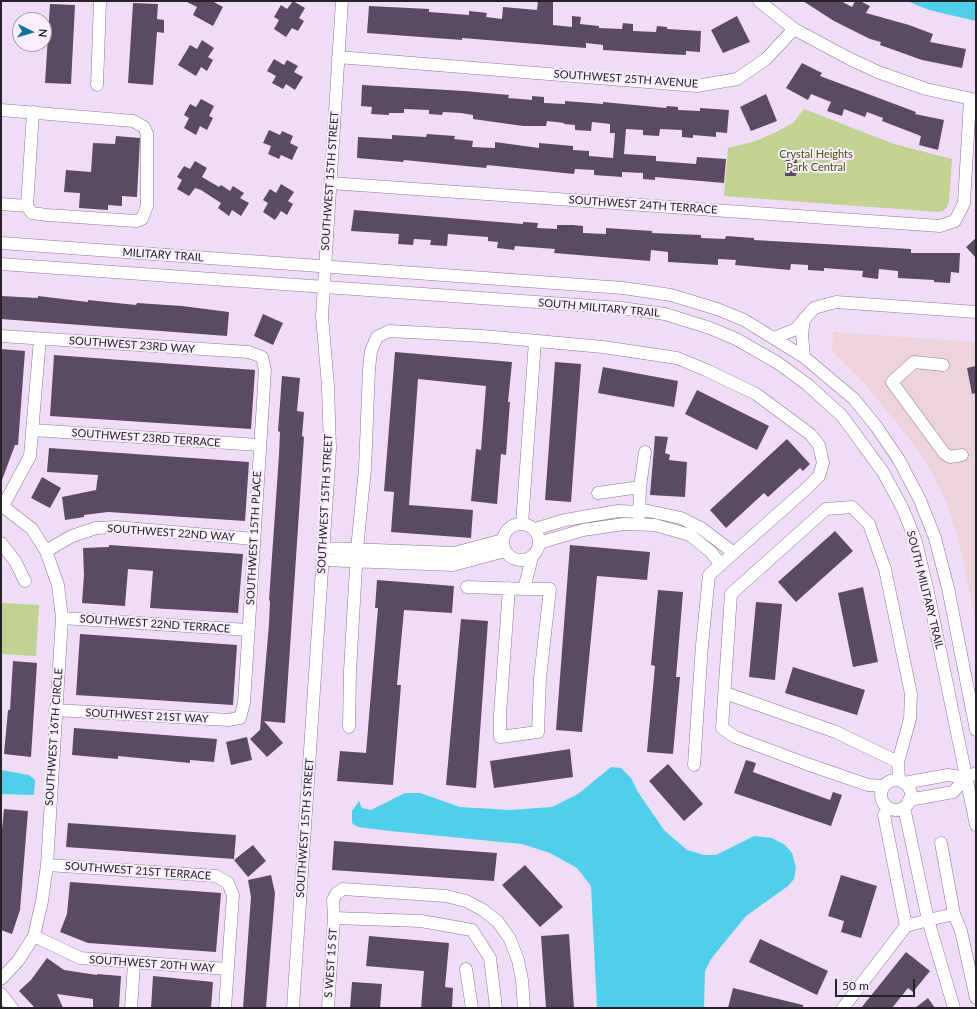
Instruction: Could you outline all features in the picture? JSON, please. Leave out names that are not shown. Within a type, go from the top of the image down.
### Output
[{"type":"street","points":[[96,85],[100,1]]},
{"type":"street","name":"SOUTHWEST 15TH STREET","points":[[293,1008],[323,554],[330,420],[324,347],[323,287],[342,1]]},
{"type":"street","points":[[759,1],[794,29],[878,72],[926,90],[973,100]]},
{"type":"street","name":"SOUTHWEST 25TH AVENUE","points":[[338,57],[697,86],[737,79],[766,59],[794,29]]},
{"type":"street","name":"SOUTHWEST 24TH TERRACE","points":[[330,183],[940,226],[955,221],[964,203],[973,100]]},
{"type":"street","points":[[1,110],[33,112],[133,121],[144,127],[147,134],[147,206],[142,219],[136,221],[32,213],[27,206],[33,112]]},
{"type":"street","points":[[1,204],[27,206]]},
{"type":"street","name":"MILITARY TRAIL","points":[[1,243],[325,266]]},
{"type":"street","name":"MILITARY TRAIL","points":[[1,264],[323,287]]},
{"type":"street","name":"SOUTH MILITARY TRAIL","points":[[325,266],[623,288],[671,294],[731,315],[774,338],[804,357],[854,399],[876,426],[899,460],[920,500],[935,538],[948,588],[976,730]]},
{"type":"street","name":"SOUTH MILITARY TRAIL","points":[[323,287],[621,308],[665,314],[736,339],[778,362],[808,385],[842,416],[884,472],[903,509],[916,542],[971,776],[976,825]]},
{"type":"street","points":[[774,338],[789,333],[814,308],[836,302],[976,312]]},
{"type":"street","points":[[804,319],[802,334],[804,357]]},
{"type":"street","points":[[349,727],[350,670],[357,555],[365,469],[369,369],[371,351],[377,337],[389,331],[603,347],[677,358],[756,394],[810,434],[819,445],[823,463],[819,476],[807,488],[709,576],[706,588],[694,765]]},
{"type":"street","name":"SOUTHWEST 23RD WAY","points":[[1,336],[249,352],[262,357]]},
{"type":"street","points":[[2,505],[30,456],[40,339]]},
{"type":"street","points":[[522,524],[535,341]]},
{"type":"street","name":"SOUTHWEST 15TH PLACE","points":[[240,718],[244,703],[259,445],[265,370],[262,357]]},
{"type":"street","points":[[943,365],[914,362],[892,382],[944,454],[950,457],[962,456]]},
{"type":"street","name":"SOUTHWEST 23RD TERRACE","points":[[32,430],[259,445]]},
{"type":"street","points":[[639,515],[640,488],[645,452]]},
{"type":"street","points":[[598,493],[640,488]]},
{"type":"street","name":"SOUTHWEST 16TH CIRCLE","points":[[1,979],[18,961],[34,936],[47,865],[55,710],[62,618],[58,585],[46,551],[32,529],[2,505]]},
{"type":"street","points":[[884,786],[868,786],[734,737],[722,728],[731,594],[826,509],[852,507],[869,524],[884,569],[911,694],[910,719],[898,762],[901,781],[910,791],[928,920],[954,1008]]},
{"type":"street","points":[[535,529],[539,543],[536,553],[532,557],[520,561],[509,556],[504,545],[507,530],[512,526],[522,524],[535,529],[565,520],[610,513],[681,518],[701,528],[734,553]]},
{"type":"street","points":[[539,543],[639,515],[655,525],[690,535],[711,552],[721,565]]},
{"type":"street","name":"SOUTHWEST 22ND WAY","points":[[46,551],[72,536],[96,528],[116,527],[254,539]]},
{"type":"street","points":[[1,543],[15,561],[25,580]]},
{"type":"street","points":[[323,554],[357,555],[454,553],[504,545]]},
{"type":"street","points":[[524,589],[532,557]]},
{"type":"street","points":[[467,587],[478,588],[509,588],[550,589],[540,678],[538,732],[500,737],[500,715],[509,588]]},
{"type":"street","name":"SOUTHWEST 22ND TERRACE","points":[[62,618],[248,630]]},
{"type":"street","points":[[725,693],[836,732],[898,762]]},
{"type":"street","name":"SOUTHWEST 21ST WAY","points":[[55,710],[228,720],[240,718]]},
{"type":"street","points":[[948,775],[971,776],[953,792],[911,802],[896,810],[888,808],[881,796],[884,786],[890,781],[916,780],[948,775]]},
{"type":"street","points":[[911,802],[916,780]]},
{"type":"street","points":[[888,808],[884,815],[906,926]]},
{"type":"street","points":[[941,843],[954,914],[961,931],[976,998]]},
{"type":"street","name":"SOUTHWEST 21ST TERRACE","points":[[47,865],[216,876],[228,883],[233,895],[227,969]]},
{"type":"street","name":"S WEST 15 ST","points":[[328,1008],[334,918],[333,900],[336,894],[343,889],[446,896],[466,901],[483,910],[498,922],[510,939],[522,980],[524,1008]]},
{"type":"street","points":[[843,1008],[906,926],[954,914]]},
{"type":"street","points":[[334,918],[421,920],[472,930],[490,958],[496,1008]]},
{"type":"street","name":"SOUTHWEST 20TH WAY","points":[[34,936],[80,958],[134,964],[227,969]]},
{"type":"street","points":[[131,1008],[134,964]]},
{"type":"street","points":[[224,1008],[227,969]]},
{"type":"street","points":[[466,969],[472,1008]]},
{"type":"street","points":[[1,994],[12,1008]]},
{"type":"shaded area","points":[[833,332],[976,342],[976,623],[959,542],[947,504],[930,469],[908,437],[864,383],[832,351]]},
{"type":"green space","name":"Crystal Heights Park Central","points":[[804,109],[894,144],[952,159],[949,202],[947,207],[943,211],[938,212],[724,196],[728,148],[756,141],[776,132],[793,123]]},
{"type":"green space","points":[[1,603],[39,605],[36,656],[1,654]]},
{"type":"water","points":[[907,1],[976,1],[976,21],[929,10]]},
{"type":"water","points":[[611,767],[621,768],[631,778],[638,792],[664,830],[687,850],[704,855],[716,855],[754,836],[772,838],[785,845],[792,853],[796,868],[794,879],[788,886],[746,916],[711,959],[705,971],[704,1008],[597,1008],[591,886],[577,868],[550,853],[522,844],[390,831],[358,827],[352,823],[352,811],[359,801],[362,808],[371,810],[405,793],[420,793],[460,807],[510,810],[552,807],[578,794]]},
{"type":"water","points":[[1,770],[29,775],[35,780],[34,795],[1,794]]},
{"type":"building","points":[[185,1],[212,1],[223,7],[213,26],[193,15],[197,7]]},
{"type":"building","points":[[293,1],[305,8],[299,18],[304,21],[298,31],[292,28],[286,37],[274,29],[279,20],[274,17],[281,5],[287,9]]},
{"type":"building","points":[[538,1],[553,1],[553,25],[572,27],[572,16],[581,17],[580,24],[599,26],[599,28],[622,29],[623,23],[633,24],[633,31],[656,32],[657,26],[667,27],[667,29],[701,31],[700,52],[686,51],[686,55],[665,54],[603,50],[603,45],[586,43],[586,48],[462,38],[462,40],[367,33],[369,6],[429,9],[429,12],[469,15],[469,11],[487,13],[486,17],[502,19],[503,7],[537,10]]},
{"type":"building","points":[[803,1],[841,1],[852,7],[855,1],[860,1],[870,6],[866,13],[909,25],[933,34],[930,42],[966,49],[962,68],[922,60],[880,45],[881,42],[870,39],[834,21]]},
{"type":"building","points":[[133,3],[158,4],[157,19],[164,20],[164,33],[157,32],[153,85],[128,83]]},
{"type":"building","points":[[50,4],[75,5],[71,84],[45,83],[47,52],[52,52],[52,12],[49,12]]},
{"type":"building","points":[[737,16],[750,42],[723,53],[711,30]]},
{"type":"building","points":[[202,40],[214,48],[208,57],[213,60],[207,71],[201,67],[196,76],[178,65],[190,45],[197,49]]},
{"type":"building","points":[[274,59],[284,65],[287,60],[298,66],[294,72],[303,77],[295,90],[286,84],[283,89],[272,83],[276,76],[267,71]]},
{"type":"building","points":[[802,63],[822,73],[820,76],[916,112],[915,114],[944,120],[938,150],[919,145],[921,136],[882,121],[883,118],[867,112],[865,117],[844,109],[842,116],[827,111],[831,102],[811,94],[808,100],[786,88]]},
{"type":"building","points":[[362,85],[464,91],[509,95],[508,98],[532,100],[532,96],[544,97],[544,103],[565,104],[565,101],[603,104],[603,102],[666,108],[667,106],[678,107],[678,110],[700,111],[700,108],[729,110],[727,133],[716,132],[716,137],[693,135],[693,138],[682,137],[682,130],[660,129],[659,136],[643,135],[643,130],[626,129],[624,154],[656,156],[656,161],[696,164],[697,157],[726,159],[724,183],[655,177],[655,180],[643,179],[643,173],[622,172],[622,177],[594,175],[594,170],[575,169],[574,174],[487,165],[486,168],[404,160],[403,162],[357,158],[358,137],[392,139],[392,135],[426,137],[427,134],[455,136],[454,139],[473,141],[472,147],[495,148],[495,142],[539,148],[539,143],[573,146],[573,150],[589,151],[589,156],[613,158],[615,133],[610,133],[610,124],[592,122],[591,131],[575,130],[575,125],[564,123],[547,121],[546,126],[523,126],[473,119],[473,115],[461,113],[443,112],[442,115],[429,114],[429,110],[404,109],[404,113],[389,113],[389,115],[371,114],[372,107],[361,106]]},
{"type":"building","points":[[766,94],[777,121],[751,131],[740,107]]},
{"type":"building","points":[[201,99],[214,106],[209,116],[213,118],[207,130],[200,126],[196,135],[184,128],[189,118],[184,115],[190,104],[196,107]]},
{"type":"building","points":[[269,130],[280,135],[282,131],[293,136],[290,143],[298,147],[292,160],[281,155],[279,159],[268,154],[271,146],[263,143]]},
{"type":"building","points":[[116,136],[140,138],[137,197],[122,196],[122,206],[108,205],[108,210],[79,208],[80,193],[64,192],[66,170],[91,172],[93,143],[115,144]]},
{"type":"building","points":[[786,156],[797,157],[796,176],[785,176]]},
{"type":"building","points":[[195,161],[207,168],[202,177],[219,187],[221,185],[230,191],[233,186],[244,193],[240,198],[249,203],[241,216],[232,210],[229,216],[218,208],[221,203],[201,190],[195,188],[189,196],[177,189],[182,180],[177,177],[184,166],[190,169]]},
{"type":"building","points":[[281,184],[294,192],[288,201],[293,204],[287,215],[281,211],[275,220],[263,212],[268,203],[263,200],[270,189],[276,193]]},
{"type":"building","points":[[354,210],[523,224],[523,222],[538,223],[537,228],[557,229],[557,225],[583,226],[583,233],[606,234],[606,228],[652,231],[652,233],[701,235],[701,238],[725,239],[726,236],[754,238],[754,240],[911,249],[911,253],[960,253],[959,273],[951,272],[950,283],[934,282],[934,280],[898,278],[898,271],[879,269],[878,279],[862,277],[863,271],[824,268],[824,271],[808,270],[808,265],[791,264],[790,270],[735,265],[736,260],[718,259],[718,265],[668,262],[668,252],[651,250],[650,261],[554,253],[555,249],[515,246],[514,250],[497,248],[498,242],[488,241],[488,237],[448,234],[447,246],[430,245],[431,240],[414,239],[413,245],[398,244],[399,234],[351,231]]},
{"type":"building","points":[[976,238],[976,258],[966,247]]},
{"type":"building","points":[[1,296],[38,298],[38,296],[88,302],[88,300],[136,305],[137,303],[182,306],[229,312],[227,336],[1,319]]},
{"type":"building","points":[[263,314],[283,323],[273,345],[254,336]]},
{"type":"building","points":[[1,349],[25,351],[18,445],[15,445],[2,480]]},
{"type":"building","points":[[395,352],[512,362],[508,402],[510,402],[506,455],[501,454],[497,504],[471,501],[476,449],[481,450],[486,386],[418,379],[409,505],[473,510],[471,538],[391,532],[394,492],[384,491]]},
{"type":"building","points":[[54,355],[255,370],[251,429],[50,416]]},
{"type":"building","points":[[555,362],[581,364],[571,502],[545,500]]},
{"type":"building","points":[[976,366],[976,393],[972,394],[967,368]]},
{"type":"building","points":[[603,367],[678,381],[674,407],[598,393]]},
{"type":"building","points":[[282,376],[300,378],[297,411],[304,412],[302,436],[304,437],[285,723],[264,721],[283,743],[267,757],[250,739],[260,730],[269,624],[269,600],[279,455],[280,432],[278,431]]},
{"type":"building","points":[[697,390],[769,426],[757,450],[685,414]]},
{"type":"building","points":[[655,436],[668,437],[665,453],[670,455],[669,460],[687,462],[685,497],[650,495]]},
{"type":"building","points":[[787,439],[810,464],[803,471],[800,468],[768,497],[764,493],[726,528],[710,510]]},
{"type":"building","points":[[49,448],[249,462],[245,521],[108,512],[84,515],[84,517],[65,520],[62,497],[96,490],[98,475],[47,472]]},
{"type":"building","points":[[42,477],[61,488],[50,508],[31,498]]},
{"type":"building","points":[[835,531],[853,551],[796,602],[778,582]]},
{"type":"building","points":[[109,545],[243,554],[238,613],[150,608],[153,571],[128,569],[125,606],[82,603],[84,575],[83,548],[109,547]]},
{"type":"building","points":[[570,545],[650,552],[647,580],[597,576],[582,732],[556,730]]},
{"type":"building","points":[[377,580],[454,586],[452,613],[404,610],[397,685],[401,685],[393,785],[337,781],[340,751],[366,753],[378,608],[375,608]]},
{"type":"building","points":[[863,587],[878,662],[853,667],[838,593]]},
{"type":"building","points":[[658,590],[683,592],[676,677],[680,677],[673,754],[647,752],[655,666],[651,665]]},
{"type":"building","points":[[756,602],[782,604],[775,680],[749,677]]},
{"type":"building","points":[[461,619],[488,621],[476,788],[446,785]]},
{"type":"building","points":[[80,634],[237,645],[233,705],[76,695]]},
{"type":"building","points":[[13,661],[37,663],[31,757],[4,754],[8,710],[10,710]]},
{"type":"building","points":[[793,667],[865,690],[857,715],[785,693]]},
{"type":"building","points":[[74,728],[217,739],[214,762],[190,760],[190,763],[118,756],[118,759],[72,755]]},
{"type":"building","points":[[247,737],[252,760],[231,765],[226,742]]},
{"type":"building","points":[[570,749],[573,777],[494,788],[490,761]]},
{"type":"building","points":[[746,760],[756,763],[753,772],[794,787],[830,800],[833,792],[842,795],[831,826],[734,793]]},
{"type":"building","points":[[668,764],[703,804],[684,821],[649,781]]},
{"type":"building","points":[[4,809],[28,811],[20,910],[12,934],[1,930],[1,840]]},
{"type":"building","points":[[68,823],[236,835],[234,859],[66,847]]},
{"type":"building","points":[[334,841],[497,853],[494,881],[332,870]]},
{"type":"building","points":[[253,845],[266,861],[248,877],[234,860]]},
{"type":"building","points":[[525,865],[563,907],[540,927],[502,885]]},
{"type":"building","points":[[271,875],[275,893],[266,1008],[243,1008],[251,897],[248,880]]},
{"type":"building","points":[[841,875],[877,886],[861,938],[841,932],[844,921],[828,916]]},
{"type":"building","points":[[70,882],[221,893],[216,952],[88,943],[60,932],[67,914]]},
{"type":"building","points":[[569,934],[574,1008],[546,1008],[541,936]]},
{"type":"building","points":[[369,936],[449,943],[445,987],[453,988],[452,1008],[421,1008],[424,971],[366,966]]},
{"type":"building","points":[[760,939],[828,971],[817,995],[749,962]]},
{"type":"building","points":[[906,952],[930,971],[913,992],[908,988],[892,1008],[861,1008]]},
{"type":"building","points":[[47,958],[64,970],[97,975],[121,976],[119,1008],[93,1008],[93,999],[57,994],[63,1008],[35,1008],[19,991],[31,980]]},
{"type":"building","points":[[153,976],[213,982],[211,1008],[151,1008]]},
{"type":"building","points":[[352,982],[382,984],[380,1008],[350,1008]]},
{"type":"building","points":[[733,988],[803,1005],[803,1008],[728,1008]]},
{"type":"building","points":[[928,998],[935,1008],[915,1008]]}]
